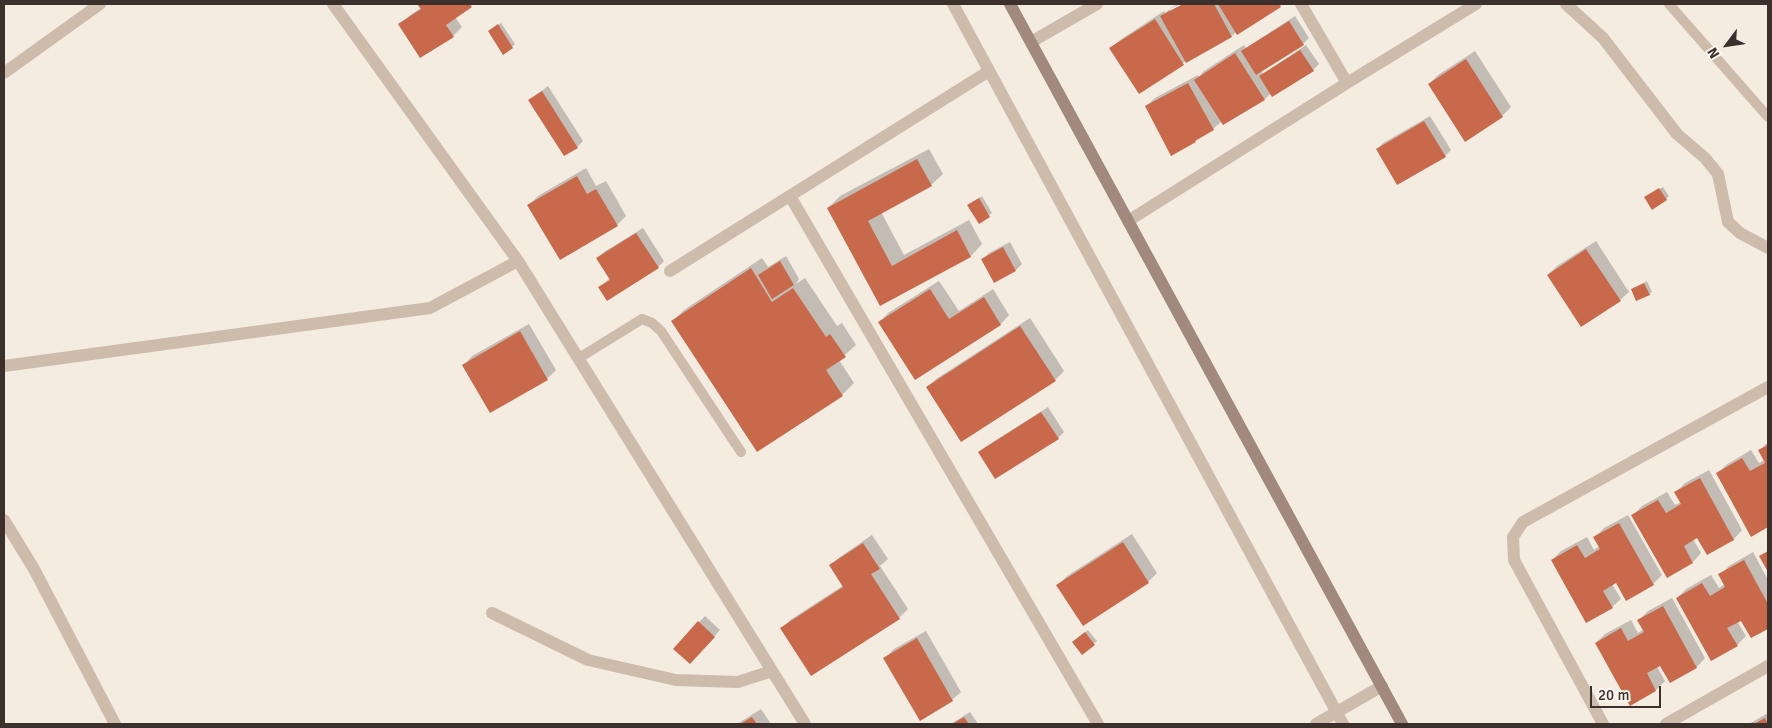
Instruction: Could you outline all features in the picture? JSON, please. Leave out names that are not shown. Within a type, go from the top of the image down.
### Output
[{"type":"main road","points":[[1010,4],[1402,724]]},
{"type":"street","points":[[4,73],[100,4]]},
{"type":"street","points":[[333,4],[518,261],[805,724]]},
{"type":"street","points":[[953,4],[1344,724]]},
{"type":"street","points":[[1031,42],[1097,4]]},
{"type":"street","points":[[1301,4],[1347,83]]},
{"type":"street","points":[[1128,221],[1476,4]]},
{"type":"street","points":[[1566,4],[1602,38],[1677,134],[1705,158],[1718,174],[1728,222],[1740,233],[1768,248]]},
{"type":"street","points":[[670,271],[989,71]]},
{"type":"street","points":[[790,196],[1098,724]]},
{"type":"street","points":[[4,366],[430,308],[518,261]]},
{"type":"street","points":[[1603,724],[1514,560],[1513,537],[1523,522],[1768,387]]},
{"type":"street","points":[[4,520],[34,569],[115,724]]},
{"type":"street","points":[[492,613],[588,660],[676,680],[738,682],[772,671]]},
{"type":"street","points":[[1666,724],[1768,666]]},
{"type":"street","points":[[1316,724],[1382,686]]},
{"type":"lane","points":[[1669,4],[1768,117]]},
{"type":"lane","points":[[579,358],[642,320],[652,323],[660,331],[741,452]]},
{"type":"building","points":[[417,4],[469,4],[472,7],[446,25],[454,37],[420,58],[398,24],[421,9]]},
{"type":"building","points":[[1183,4],[1214,4],[1232,37],[1186,63],[1160,16]]},
{"type":"building","points":[[1218,4],[1279,4],[1281,7],[1237,35]]},
{"type":"building","points":[[1155,19],[1184,65],[1139,94],[1109,48]]},
{"type":"building","points":[[1289,21],[1304,45],[1256,75],[1241,51]]},
{"type":"building","points":[[498,24],[513,48],[503,55],[488,31]]},
{"type":"building","points":[[1300,50],[1314,71],[1272,97],[1259,76]]},
{"type":"building","points":[[1235,53],[1265,100],[1223,125],[1194,80]]},
{"type":"building","points":[[1466,59],[1503,117],[1465,142],[1428,84]]},
{"type":"building","points":[[1188,83],[1214,130],[1171,156],[1145,106]]},
{"type":"building","points":[[542,91],[578,148],[564,156],[528,100]]},
{"type":"building","points":[[1424,121],[1446,157],[1397,185],[1376,149]]},
{"type":"building","points":[[917,159],[932,186],[868,221],[892,266],[957,230],[971,257],[880,306],[827,208]]},
{"type":"building","points":[[577,176],[587,194],[596,189],[618,226],[560,260],[527,205]]},
{"type":"building","points":[[1659,188],[1667,200],[1652,210],[1644,197]]},
{"type":"building","points":[[979,198],[990,217],[979,224],[967,205]]},
{"type":"building","points":[[636,233],[659,268],[607,301],[598,287],[610,280],[596,258]]},
{"type":"building","points":[[1003,247],[1016,271],[994,283],[981,259]]},
{"type":"building","points":[[1586,249],[1621,301],[1581,327],[1547,275]]},
{"type":"building","points":[[780,261],[794,285],[772,299],[758,275]]},
{"type":"building","points":[[751,268],[772,302],[793,288],[826,337],[830,334],[846,357],[826,370],[843,396],[757,452],[671,321]]},
{"type":"building","points":[[1644,283],[1650,295],[1636,301],[1631,289]]},
{"type":"building","points":[[930,289],[949,319],[984,297],[1001,325],[915,380],[878,322]]},
{"type":"building","points":[[1020,326],[1056,381],[961,442],[926,387]]},
{"type":"building","points":[[520,331],[548,380],[490,413],[462,365]]},
{"type":"building","points":[[1041,412],[1059,439],[995,479],[978,452]]},
{"type":"building","points":[[1768,445],[1768,527],[1751,537],[1716,473],[1742,458],[1750,471],[1765,463],[1758,450]]},
{"type":"building","points":[[1700,478],[1734,540],[1707,555],[1697,538],[1684,546],[1693,563],[1667,578],[1631,515],[1658,500],[1666,513],[1681,504],[1674,492]]},
{"type":"building","points":[[1619,523],[1654,585],[1626,601],[1616,583],[1603,591],[1613,608],[1586,623],[1551,560],[1577,545],[1585,558],[1600,549],[1593,537]]},
{"type":"building","points":[[1123,542],[1149,583],[1083,626],[1056,585]]},
{"type":"building","points":[[863,543],[880,569],[871,574],[900,619],[811,676],[780,628],[843,587],[829,565]]},
{"type":"building","points":[[1768,551],[1768,572],[1759,556]]},
{"type":"building","points":[[1744,560],[1768,604],[1768,629],[1751,638],[1741,621],[1727,628],[1738,646],[1711,661],[1676,598],[1702,583],[1710,596],[1725,587],[1718,574]]},
{"type":"building","points":[[1663,606],[1697,668],[1670,683],[1660,666],[1647,673],[1656,691],[1630,706],[1595,643],[1621,628],[1628,641],[1644,632],[1637,620]]},
{"type":"building","points":[[698,621],[715,637],[690,664],[673,649]]},
{"type":"building","points":[[1085,632],[1095,645],[1082,655],[1072,642]]},
{"type":"building","points":[[917,638],[953,701],[920,721],[883,658]]},
{"type":"building","points":[[752,717],[757,724],[740,724]]},
{"type":"building","points":[[964,717],[969,724],[952,724]]},
{"type":"building","points":[[1765,718],[1768,724],[1754,724]]}]
